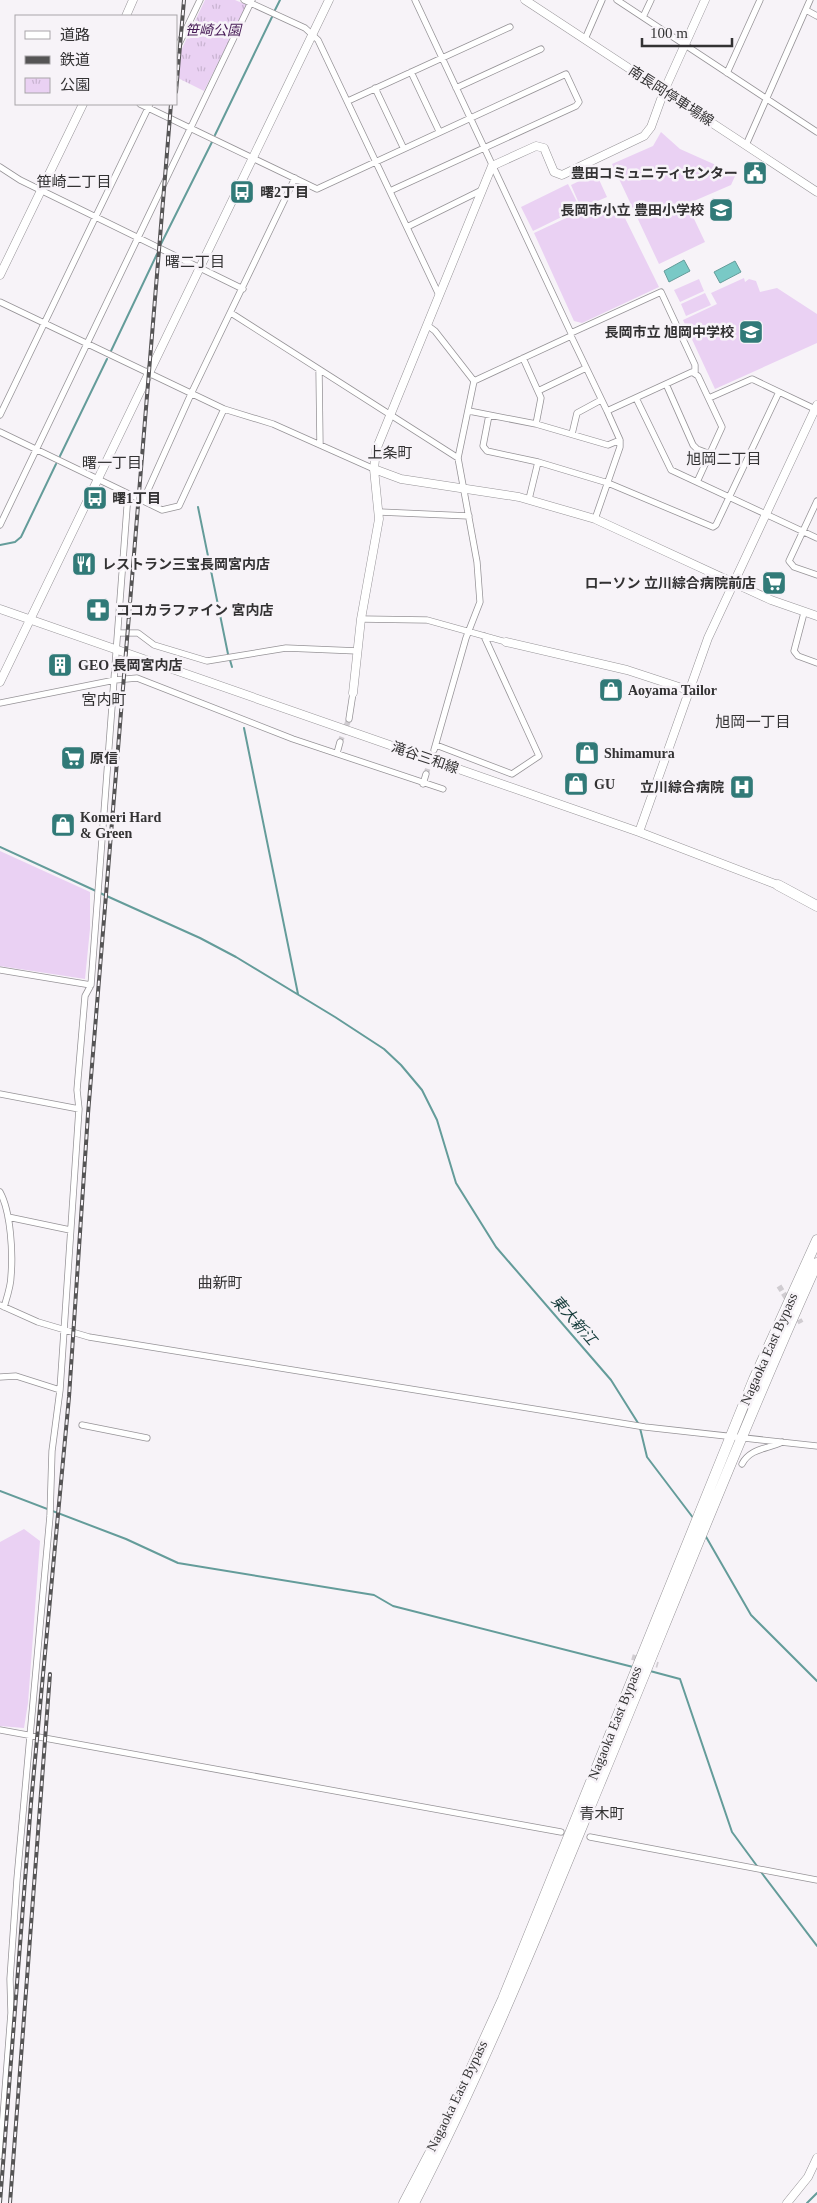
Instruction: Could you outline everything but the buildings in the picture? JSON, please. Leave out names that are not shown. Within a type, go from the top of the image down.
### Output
[{"type":"highway","points":[[778,885],[817,904]]},
{"type":"highway","name":"Nagaoka East Bypass","points":[[404,2203],[450,2115],[503,1999],[817,1240]]},
{"type":"highway","name":"Nagaoka East Bypass","points":[[414,2203],[460,2114],[518,1985],[736,1437],[817,1263]]},
{"type":"street","points":[[126,15],[133,0]]},
{"type":"street","points":[[178,46],[200,0]]},
{"type":"street","points":[[0,682],[329,0]]},
{"type":"street","points":[[415,0],[620,440],[620,451],[595,519]]},
{"type":"street","name":"南長岡停車場線","points":[[525,0],[817,192]]},
{"type":"street","points":[[585,39],[602,0]]},
{"type":"street","points":[[617,0],[817,132]]},
{"type":"street","points":[[643,17],[651,0]]},
{"type":"street","points":[[349,719],[361,619],[380,512],[374,470],[378,444],[492,166],[536,146],[544,148],[554,172],[562,175],[644,136],[651,127],[664,91],[706,0]]},
{"type":"street","points":[[728,73],[760,0]]},
{"type":"street","points":[[746,144],[810,0]]},
{"type":"street","points":[[0,525],[138,239],[249,1],[306,28],[318,40],[439,295]]},
{"type":"street","points":[[806,10],[817,16]]},
{"type":"street","points":[[348,101],[510,27]]},
{"type":"street","points":[[456,88],[541,49]]},
{"type":"street","points":[[411,72],[439,131]]},
{"type":"street","points":[[0,415],[149,106],[190,128],[317,189],[376,162],[403,147],[566,74],[579,102],[576,106],[390,192]]},
{"type":"street","points":[[375,88],[403,147]]},
{"type":"street","points":[[0,275],[83,105]]},
{"type":"street","points":[[0,168],[95,218],[243,289]]},
{"type":"street","points":[[143,501],[191,394],[295,178]]},
{"type":"street","points":[[407,227],[482,190]]},
{"type":"street","points":[[474,381],[661,292],[722,429],[697,482]]},
{"type":"street","points":[[0,302],[224,409],[273,424],[374,470],[401,479],[464,487],[529,499],[595,519],[804,613],[817,616]]},
{"type":"street","points":[[230,313],[458,458]]},
{"type":"street","points":[[427,325],[434,331],[474,381],[458,458],[469,516],[480,596],[468,630],[435,747],[512,774],[539,756],[484,636]]},
{"type":"street","points":[[523,358],[542,401],[536,424]]},
{"type":"street","points":[[538,390],[586,368]]},
{"type":"street","points":[[319,370],[320,445]]},
{"type":"street","points":[[607,411],[692,372],[696,373]]},
{"type":"street","points":[[639,832],[708,638],[816,408],[750,379],[709,398]]},
{"type":"street","points":[[666,384],[694,445],[697,449],[710,454]]},
{"type":"street","points":[[490,415],[483,446],[484,450],[538,462],[608,483],[710,527],[716,525],[779,392]]},
{"type":"street","points":[[636,398],[669,469],[817,538]]},
{"type":"street","points":[[572,434],[578,413],[601,400]]},
{"type":"street","points":[[0,432],[162,510],[179,506],[224,409]]},
{"type":"street","points":[[469,411],[536,424],[608,446],[620,440]]},
{"type":"street","points":[[529,499],[538,462]]},
{"type":"street","points":[[0,2156],[11,2013],[10,1978],[17,1879],[50,1516],[52,1451],[60,1390],[79,1109],[77,1090],[85,996],[91,985],[128,494]]},
{"type":"street","points":[[817,500],[790,556],[790,564],[817,575]]},
{"type":"street","points":[[380,512],[469,516]]},
{"type":"street","name":"滝谷三和線","points":[[0,609],[639,832],[778,885]]},
{"type":"street","points":[[804,613],[794,652],[798,656],[817,663]]},
{"type":"street","points":[[361,619],[427,620],[506,642],[627,670],[688,690]]},
{"type":"street","points":[[118,633],[138,634],[154,644],[208,661],[286,648],[358,651]]},
{"type":"street","points":[[0,702],[114,680],[145,680],[293,739],[423,784],[443,789]]},
{"type":"street","points":[[337,753],[340,742]]},
{"type":"street","points":[[423,784],[426,774]]},
{"type":"street","points":[[0,970],[91,985]]},
{"type":"street","points":[[0,1094],[79,1109]]},
{"type":"street","points":[[0,1192],[8,1218],[11,1277],[2,1306],[64,1331],[162,1349],[645,1427],[817,1446]]},
{"type":"street","points":[[8,1218],[70,1230]]},
{"type":"street","points":[[0,1377],[16,1376],[60,1390]]},
{"type":"street","points":[[82,1425],[147,1438]]},
{"type":"street","points":[[742,1464],[746,1457],[753,1452],[767,1450],[782,1442]]},
{"type":"street","points":[[0,1730],[561,1832]]},
{"type":"street","points":[[590,1838],[817,1880]]},
{"type":"street","points":[[787,2203],[808,2177],[817,2158]]},
{"type":"green space","name":"笹崎公園","points":[[205,0],[235,0],[247,5],[204,91],[178,78],[178,57]]},
{"type":"green space","points":[[661,132],[680,149],[736,174],[731,185],[687,204],[705,242],[659,264],[612,164],[653,146]]},
{"type":"green space","points":[[596,173],[607,197],[581,208],[571,185]]},
{"type":"green space","points":[[568,184],[580,208],[533,231],[521,207]]},
{"type":"green space","name":"長岡市立 旭岡中学校","points":[[605,205],[621,210],[659,287],[582,323],[574,321],[534,233],[579,212]]},
{"type":"green space","points":[[744,278],[745,282],[749,279],[756,281],[760,292],[777,288],[817,314],[817,343],[715,389],[683,320],[717,304],[711,293]]},
{"type":"green space","points":[[699,279],[704,291],[680,302],[674,290]]},
{"type":"green space","points":[[705,293],[711,305],[686,316],[681,304]]},
{"type":"green space","points":[[0,851],[90,892],[90,929],[85,979],[0,966]]},
{"type":"green space","points":[[24,1529],[40,1541],[28,1703],[24,1728],[0,1726],[0,1542]]},
{"type":"water","points":[[684,260],[690,271],[669,282],[664,271]]},
{"type":"water","points":[[735,261],[741,272],[720,283],[714,272]]},
{"type":"waterway","points":[[275,10],[280,0]]},
{"type":"waterway","points":[[215,135],[272,17]]},
{"type":"waterway","points":[[161,244],[212,142]]},
{"type":"waterway","points":[[111,351],[157,254]]},
{"type":"waterway","points":[[60,456],[107,359]]},
{"type":"waterway","points":[[0,545],[15,542],[21,537],[56,464]]},
{"type":"waterway","points":[[198,507],[228,654]]},
{"type":"waterway","points":[[230,660],[232,667]]},
{"type":"waterway","points":[[244,728],[298,994]]},
{"type":"waterway","points":[[0,847],[96,891]]},
{"type":"waterway","name":"東大新江","points":[[100,893],[200,938],[236,957],[384,1049],[401,1065],[422,1090],[437,1120],[456,1183],[496,1247],[611,1380],[638,1423]]},
{"type":"waterway","name":"東大新江","points":[[640,1428],[647,1457],[694,1519]]},
{"type":"waterway","points":[[0,1491],[126,1539],[178,1563],[374,1595],[393,1606],[633,1667]]},
{"type":"waterway","name":"東大新江","points":[[705,1535],[751,1615],[817,1681]]},
{"type":"waterway","points":[[650,1671],[680,1679],[732,1832],[757,1866]]},
{"type":"waterway","points":[[761,1872],[817,1946]]},
{"type":"waterway","points":[[807,2203],[817,2193]]},
{"type":"tunnel","points":[[340,742],[349,719]]},
{"type":"tunnel","points":[[426,774],[434,750]]},
{"type":"tunnel","points":[[779,1286],[789,1302]]},
{"type":"tunnel","points":[[795,1312],[801,1323]]},
{"type":"tunnel","points":[[632,1657],[658,1665]]},
{"type":"railway","points":[[178,69],[184,0]]},
{"type":"railway","points":[[0,2203],[31,1803],[69,1397],[88,1114],[171,105]]},
{"type":"railway","points":[[10,2203],[50,1674]]},
{"type":"place","name":"豊田コミュニティセンター","points":[[755,173]]},
{"type":"place","name":"曙2丁目","points":[[242,192]]},
{"type":"place","name":"長岡市小立 豊田小学校","points":[[721,210]]},
{"type":"place","name":"長岡市立 旭岡中学校","points":[[751,332]]},
{"type":"place","name":"曙1丁目","points":[[95,498]]},
{"type":"place","name":"レストラン三宝長岡宮内店","points":[[84,564]]},
{"type":"place","name":"ローソン 立川綜合病院前店","points":[[774,583]]},
{"type":"place","name":"ココカラファイン 宮内店","points":[[98,610]]},
{"type":"place","name":"GEO 長岡宮内店","points":[[60,665]]},
{"type":"place","name":"Aoyama Tailor","points":[[611,690]]},
{"type":"place","name":"Shimamura","points":[[587,753]]},
{"type":"place","name":"原信","points":[[73,758]]},
{"type":"place","name":"GU","points":[[576,784]]},
{"type":"place","name":"立川綜合病院","points":[[742,787]]},
{"type":"place","name":"Komeri Hard & Green","points":[[63,825]]},
{"type":"district","name":"笹崎二丁目","points":[[74,182]]},
{"type":"district","name":"曙二丁目","points":[[195,262]]},
{"type":"district","name":"上条町","points":[[390,453]]},
{"type":"district","name":"旭岡二丁目","points":[[724,459]]},
{"type":"district","name":"曙一丁目","points":[[112,463]]},
{"type":"district","name":"宮内町","points":[[104,700]]},
{"type":"district","name":"旭岡一丁目","points":[[753,722]]},
{"type":"district","name":"曲新町","points":[[220,1283]]},
{"type":"district","name":"青木町","points":[[602,1814]]}]
